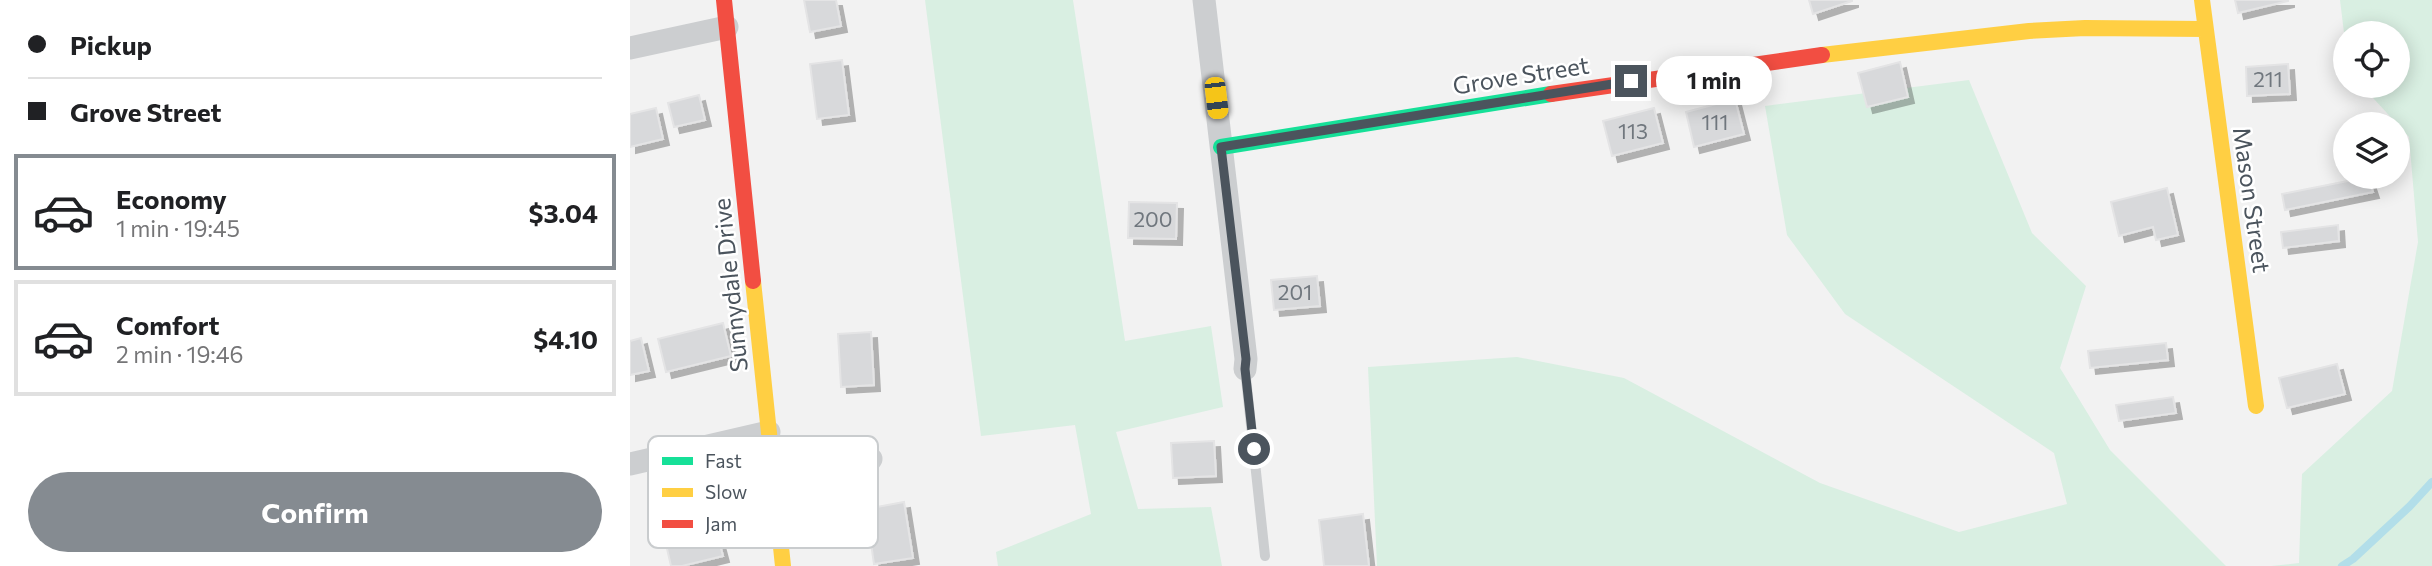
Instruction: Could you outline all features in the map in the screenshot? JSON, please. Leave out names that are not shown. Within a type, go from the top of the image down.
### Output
[{"type":"street","name":"Sunnydale Drive","points":[[724,0],[769,436]]},
{"type":"street","points":[[1204,0],[1245,369]]},
{"type":"street","name":"Mason Street","points":[[2202,0],[2256,406]]},
{"type":"street","points":[[630,48],[727,27]]},
{"type":"street","name":"Grove Street","points":[[1221,147],[1659,77],[1912,43],[2085,28],[2205,29]]},
{"type":"street","points":[[752,436],[769,432]]},
{"type":"street","points":[[630,464],[648,460]]},
{"type":"street","name":"Sunnydale Drive","points":[[781,548],[783,566]]},
{"type":"lane","points":[[1245,369],[1265,556]]},
{"type":"green space","points":[[925,0],[1073,0],[1125,341],[1211,326],[1223,407],[1116,432],[1138,509],[1211,507],[1222,566],[998,566],[996,552],[1091,514],[1075,425],[981,436]]},
{"type":"green space","points":[[2340,0],[2432,0],[2432,566],[2271,566],[2299,563],[2302,474],[2392,391],[2418,242],[2410,149],[2410,112],[2386,112],[2373,98],[2410,98],[2410,21],[2343,21]]},
{"type":"green space","points":[[1969,80],[2032,233],[2086,286],[2060,368],[2110,450],[2226,566],[1377,566],[1368,367],[1517,357],[1624,378],[1820,483],[1959,532],[2067,504],[2054,453],[1845,314],[1787,235],[1765,106]]},
{"type":"building","points":[[804,0],[836,0],[841,26],[810,32]]},
{"type":"building","points":[[1809,0],[1852,0],[1852,1],[1813,14]]},
{"type":"building","points":[[2235,0],[2288,0],[2288,1],[2238,13]]},
{"type":"building","points":[[842,60],[849,115],[817,119],[810,64]]},
{"type":"building","points":[[1900,62],[1908,97],[1867,107],[1858,73]]},
{"type":"building","points":[[2288,64],[2290,94],[2247,96],[2246,67]]},
{"type":"building","points":[[699,95],[705,120],[674,127],[668,103]]},
{"type":"building","points":[[1735,99],[1744,134],[1694,147],[1686,112]]},
{"type":"building","points":[[656,108],[663,139],[630,147],[630,114]]},
{"type":"building","points":[[1654,108],[1663,143],[1612,156],[1603,121]]},
{"type":"building","points":[[2333,184],[2333,189],[2372,189],[2373,192],[2285,210],[2282,194]]},
{"type":"building","points":[[2167,188],[2178,235],[2156,240],[2153,227],[2119,236],[2111,202]]},
{"type":"building","points":[[1129,202],[1177,203],[1176,239],[1128,238]]},
{"type":"building","points":[[2338,225],[2339,241],[2283,248],[2281,232]]},
{"type":"building","points":[[1317,276],[1320,306],[1274,310],[1271,280]]},
{"type":"building","points":[[723,323],[731,356],[666,372],[658,339]]},
{"type":"building","points":[[871,332],[874,385],[841,387],[838,334]]},
{"type":"building","points":[[641,338],[649,371],[630,375],[630,341]]},
{"type":"building","points":[[2166,343],[2168,360],[2090,368],[2088,351]]},
{"type":"building","points":[[2337,364],[2345,394],[2287,408],[2279,378]]},
{"type":"building","points":[[2173,397],[2176,413],[2119,421],[2116,405]]},
{"type":"building","points":[[1214,441],[1216,476],[1173,478],[1171,443]]},
{"type":"building","points":[[904,502],[913,558],[874,564],[872,548],[878,548],[878,507]]},
{"type":"building","points":[[1363,514],[1369,566],[1324,566],[1319,520]]},
{"type":"building","points":[[667,548],[721,548],[723,556],[671,566]]},
{"type":"waterway","points":[[2342,566],[2410,506],[2432,482]]},
{"type":"traffic: fast","points":[[1221,147],[1551,94]]},
{"type":"traffic: slow","points":[[2202,0],[2256,406]]},
{"type":"traffic: slow","points":[[1822,55],[2029,31],[2085,28],[2205,29]]},
{"type":"traffic: slow","points":[[753,281],[769,436]]},
{"type":"traffic: slow","points":[[781,548],[783,566]]},
{"type":"traffic: jam","points":[[724,0],[753,281]]},
{"type":"traffic: jam","points":[[1551,94],[1822,55]]},
{"type":"route","points":[[1254,449],[1221,147],[1631,81]]}]
